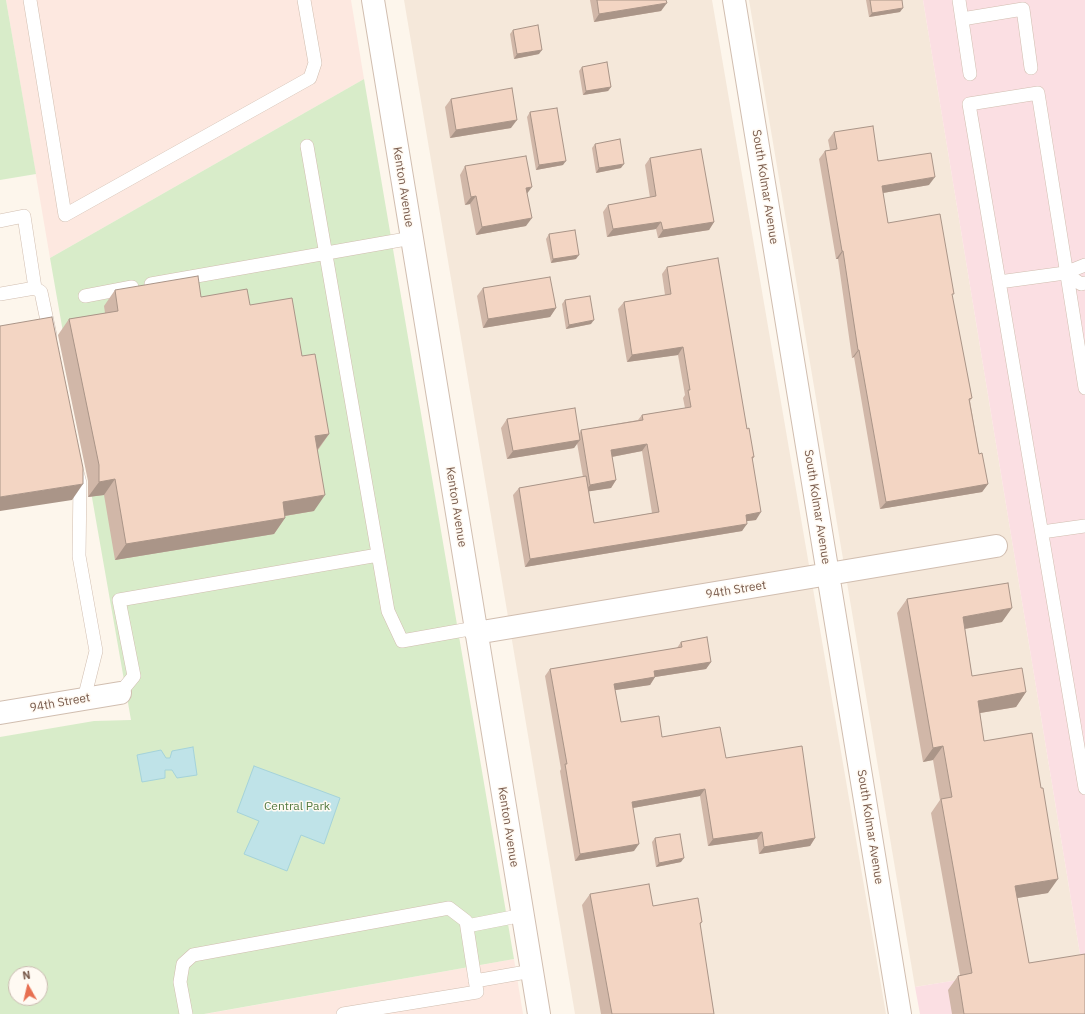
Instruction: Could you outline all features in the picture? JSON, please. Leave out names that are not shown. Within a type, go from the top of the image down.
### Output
[{"type":"street","name":"Kenton Avenue","points":[[372,0],[539,1014]]},
{"type":"street","name":"South Kolmar Avenue","points":[[734,0],[900,1014]]},
{"type":"street","name":"94th Street","points":[[476,630],[828,575],[996,546]]},
{"type":"street","name":"94th Street","points":[[0,714],[120,693]]},
{"type":"lane","points":[[30,0],[65,214],[310,78],[315,63],[304,0]]},
{"type":"lane","points":[[959,0],[970,74]]},
{"type":"lane","points":[[962,19],[1022,4],[1031,68]]},
{"type":"lane","points":[[1085,388],[1065,273],[1038,93],[969,104],[1042,532],[1082,754],[1085,788]]},
{"type":"lane","points":[[307,146],[388,611],[402,640],[476,630]]},
{"type":"lane","points":[[0,220],[24,216],[36,288],[41,292],[52,346]]},
{"type":"lane","points":[[85,296],[412,238]]},
{"type":"lane","points":[[999,282],[1065,273],[1085,265]]},
{"type":"lane","points":[[1065,273],[1081,284],[1085,283]]},
{"type":"lane","points":[[0,294],[36,288]]},
{"type":"lane","points":[[75,460],[80,483],[79,556],[96,651],[84,699]]},
{"type":"lane","points":[[1042,532],[1085,526]]},
{"type":"lane","points":[[120,693],[134,676],[119,600],[378,555]]},
{"type":"lane","points":[[186,1014],[180,982],[183,964],[193,955],[449,908],[466,921],[477,992],[343,1014]]},
{"type":"lane","points":[[467,926],[523,915]]},
{"type":"lane","points":[[475,981],[532,971]]},
{"type":"shaded area","points":[[6,0],[351,0],[364,79],[50,258]]},
{"type":"shaded area","points":[[404,0],[712,0],[886,1014],[575,1014]]},
{"type":"shaded area","points":[[749,0],[923,0],[1081,960],[915,987]]},
{"type":"shaded area","points":[[923,0],[1085,0],[1085,1014],[920,1014],[915,987],[1081,960]]},
{"type":"shaded area","points":[[514,959],[523,1014],[205,1014]]},
{"type":"green space","points":[[0,0],[6,0],[36,174],[0,180]]},
{"type":"green space","name":"Central Park","points":[[364,79],[514,959],[204,1014],[0,1014],[0,737],[94,721],[131,720],[50,258]]},
{"type":"water","points":[[193,747],[197,775],[177,778],[172,770],[165,770],[165,778],[142,782],[137,755],[161,750],[166,758],[170,758],[172,751]]},
{"type":"water","points":[[254,766],[340,798],[324,844],[301,835],[287,871],[244,854],[259,821],[237,812]]},
{"type":"building","points":[[597,0],[666,0],[667,3],[599,14]]},
{"type":"building","points":[[870,0],[902,0],[903,8],[872,13]]},
{"type":"building","points":[[538,25],[542,50],[517,54],[513,30]]},
{"type":"building","points":[[607,62],[611,87],[586,91],[582,67]]},
{"type":"building","points":[[512,88],[517,120],[456,130],[451,99]]},
{"type":"building","points":[[557,108],[566,161],[539,165],[530,112]]},
{"type":"building","points":[[873,126],[878,161],[931,153],[935,177],[882,186],[888,223],[940,214],[954,294],[952,294],[972,398],[969,399],[979,454],[982,453],[988,484],[886,502],[858,350],[843,251],[825,151],[837,149],[834,132]]},
{"type":"building","points":[[620,139],[624,164],[599,168],[595,144]]},
{"type":"building","points":[[701,149],[714,222],[663,230],[661,222],[613,229],[608,205],[656,196],[650,158]]},
{"type":"building","points":[[526,156],[532,187],[526,188],[532,218],[482,227],[476,196],[471,197],[465,166]]},
{"type":"building","points":[[575,230],[579,255],[553,259],[549,234]]},
{"type":"building","points":[[718,258],[747,429],[749,428],[754,457],[752,457],[761,512],[746,515],[747,524],[530,559],[519,488],[586,476],[594,523],[659,512],[647,444],[611,450],[616,480],[590,485],[581,430],[643,420],[642,415],[691,407],[688,390],[690,390],[683,347],[632,355],[624,302],[671,294],[667,267]]},
{"type":"building","points":[[198,276],[201,297],[247,289],[250,305],[292,298],[302,356],[315,354],[329,434],[315,436],[325,495],[283,502],[285,518],[126,544],[115,479],[99,482],[99,465],[69,319],[118,311],[115,290]]},
{"type":"building","points":[[550,277],[556,308],[488,319],[483,288]]},
{"type":"building","points":[[590,296],[594,320],[569,325],[565,300]]},
{"type":"building","points":[[52,317],[83,468],[83,484],[0,497],[0,326]]},
{"type":"building","points":[[575,408],[580,440],[513,451],[507,419]]},
{"type":"building","points":[[1008,583],[1012,608],[963,617],[972,676],[1022,668],[1026,692],[978,701],[984,741],[1032,733],[1058,879],[1015,886],[1029,963],[1085,954],[1085,1014],[964,1014],[958,976],[972,973],[941,799],[952,797],[943,746],[933,748],[907,599]]},
{"type":"building","points":[[707,637],[711,662],[654,671],[655,677],[614,684],[621,722],[659,716],[662,737],[720,727],[726,758],[802,746],[815,838],[764,847],[762,832],[713,839],[705,789],[632,802],[639,844],[580,854],[565,764],[567,764],[550,669],[682,647],[681,642]]},
{"type":"building","points":[[680,834],[684,858],[659,863],[655,838]]},
{"type":"building","points":[[649,884],[653,906],[698,898],[702,922],[700,923],[714,1014],[612,1014],[590,894]]}]
